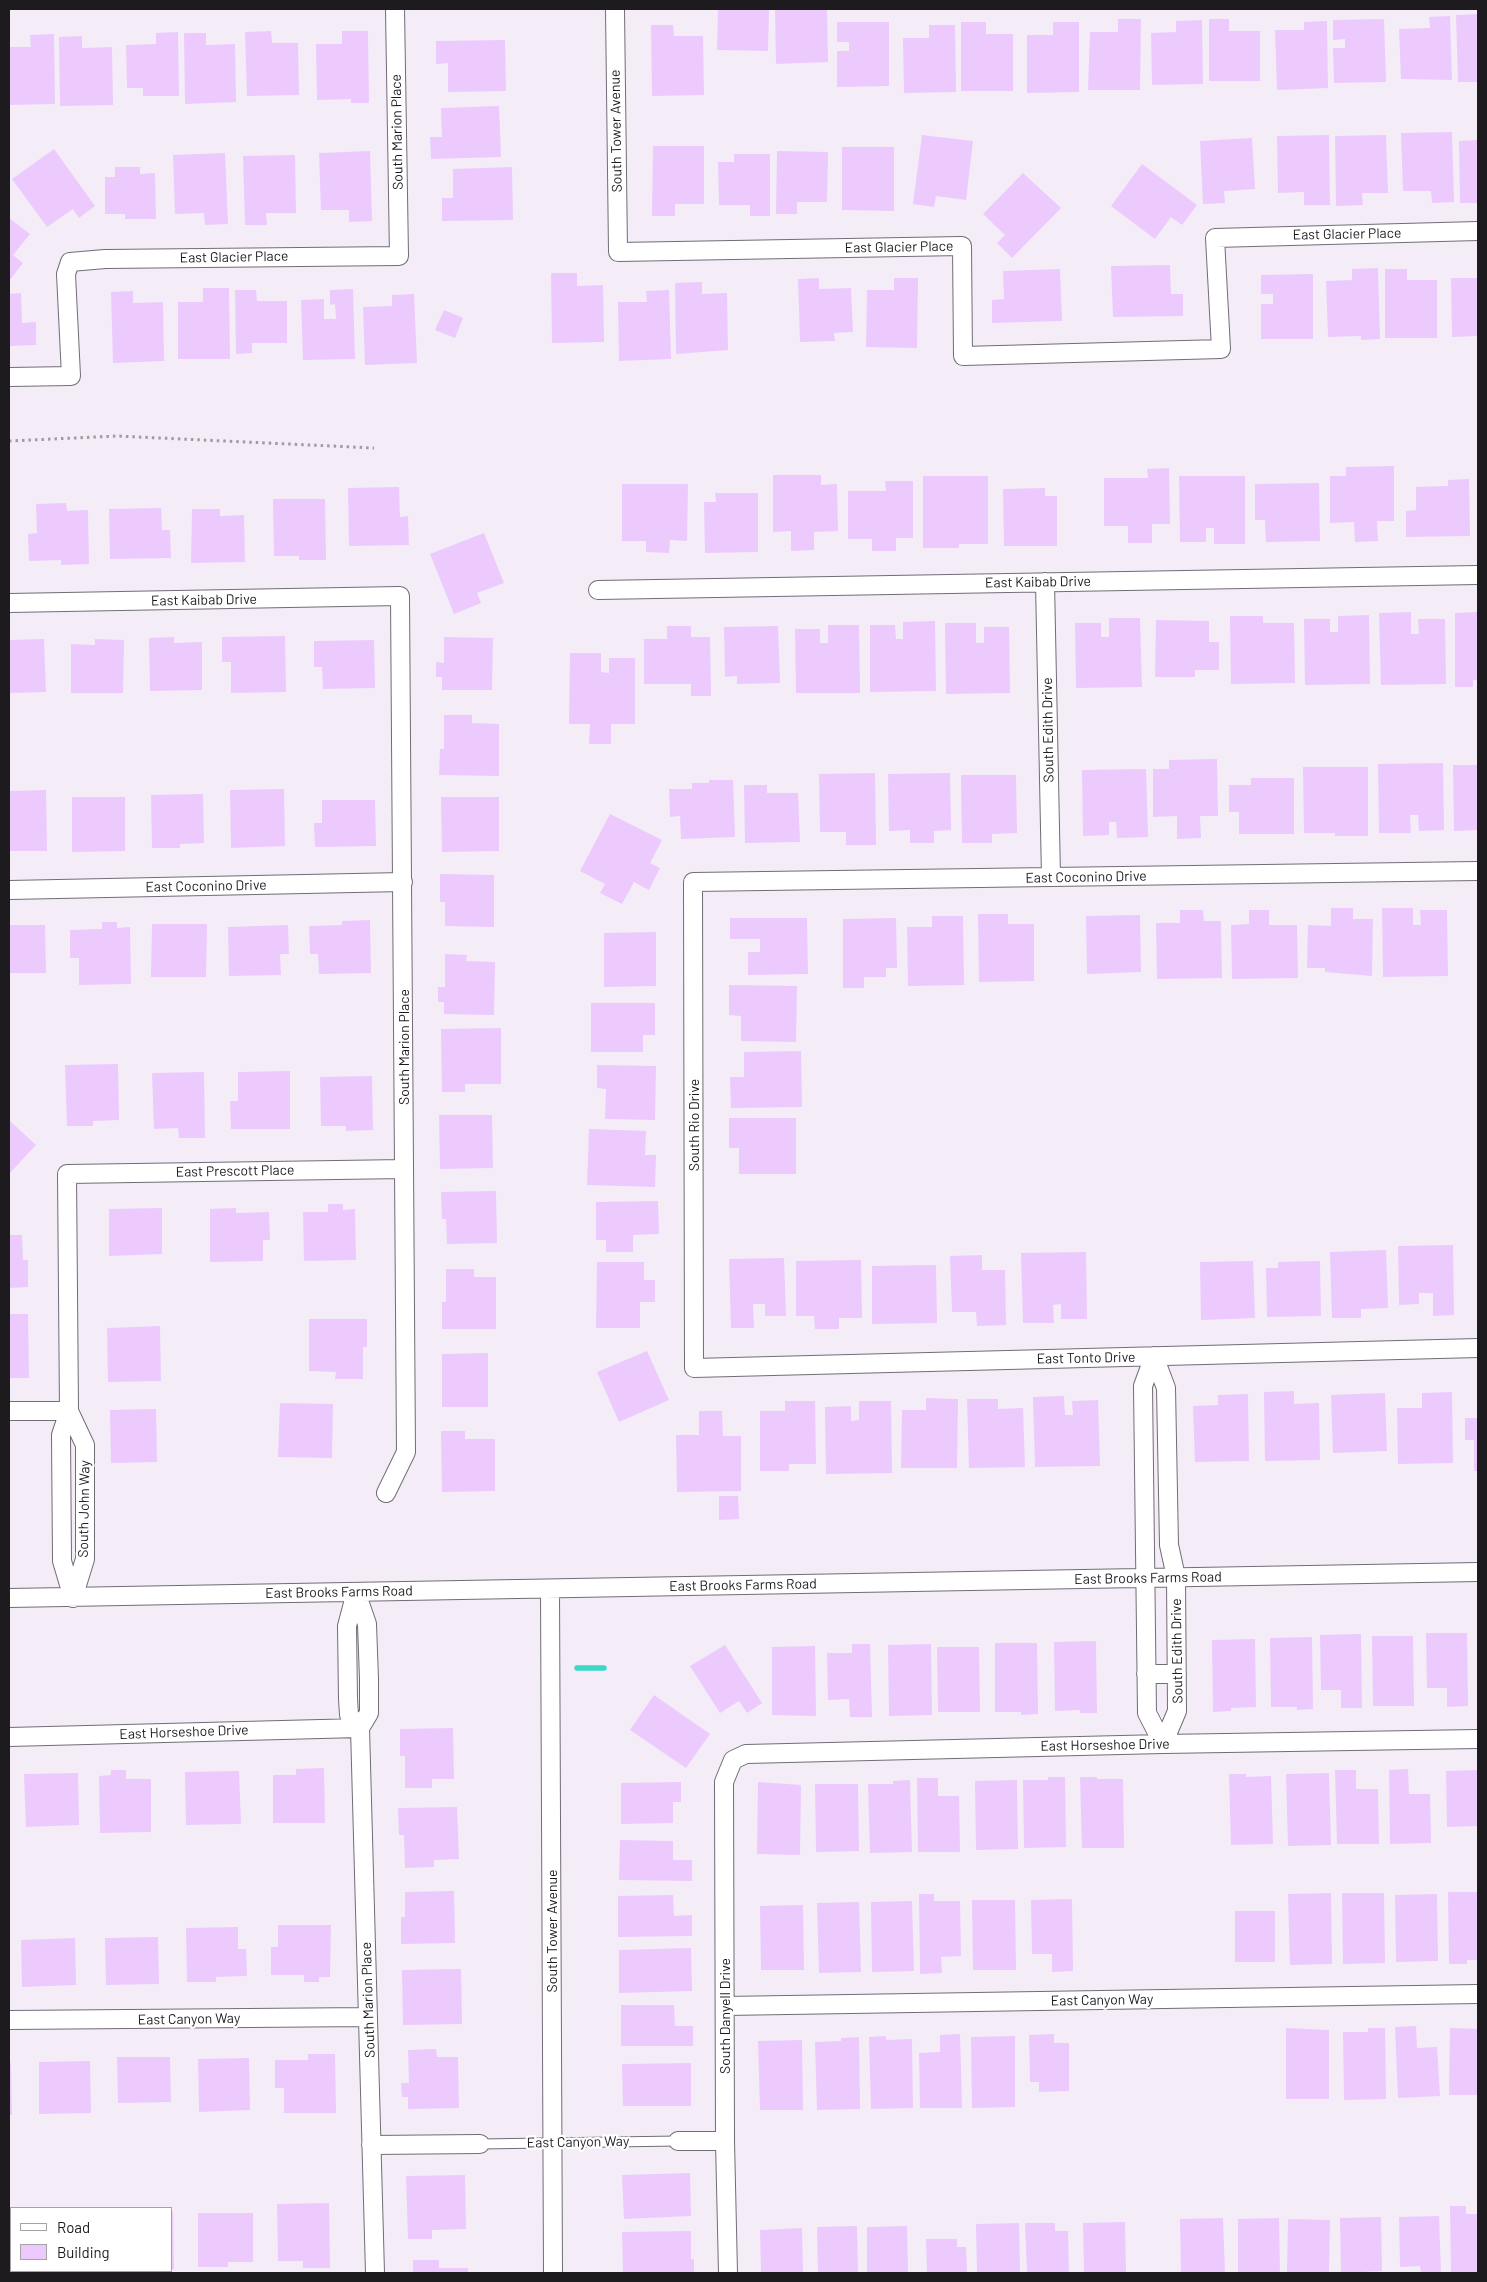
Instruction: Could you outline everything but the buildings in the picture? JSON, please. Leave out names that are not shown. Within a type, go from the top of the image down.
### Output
[{"type":"street","name":"South Marion Place","points":[[394,9],[399,256]]},
{"type":"street","name":"South Tower Avenue","points":[[614,9],[618,252]]},
{"type":"street","name":"East Glacier Place","points":[[618,252],[962,246],[963,356],[1221,349],[1215,238],[1478,231]]},
{"type":"street","name":"East Glacier Place","points":[[9,376],[71,376],[66,274],[70,262],[104,258],[399,256]]},
{"type":"street","name":"East Kaibab Drive","points":[[598,590],[1478,575]]},
{"type":"street","name":"South Edith Drive","points":[[1046,582],[1051,877]]},
{"type":"street","name":"South Marion Place","points":[[386,1493],[406,1452],[400,596]]},
{"type":"street","name":"East Kaibab Drive","points":[[9,603],[400,596]]},
{"type":"street","name":"East Coconino Drive","points":[[693,882],[1478,871]]},
{"type":"street","name":"East Coconino Drive","points":[[9,890],[403,882]]},
{"type":"street","name":"South Rio Drive","points":[[693,882],[694,1368]]},
{"type":"street","name":"East Prescott Place","points":[[67,1174],[404,1169]]},
{"type":"street","name":"South John Way","points":[[67,1174],[69,1411],[61,1435],[61,1509],[62,1560],[73,1598]]},
{"type":"street","name":"East Tonto Drive","points":[[694,1368],[1478,1348]]},
{"type":"street","name":"South Edith Drive","points":[[1154,1356],[1166,1388],[1169,1545],[1176,1577],[1178,1711],[1163,1744]]},
{"type":"street","points":[[1154,1356],[1143,1386],[1146,1674],[1147,1713],[1163,1744]]},
{"type":"street","points":[[9,1411],[69,1411]]},
{"type":"street","name":"South John Way","points":[[69,1411],[84,1445],[85,1559],[73,1598]]},
{"type":"street","points":[[1144,1464],[1168,1464]]},
{"type":"street","points":[[61,1509],[85,1508]]},
{"type":"street","name":"East Brooks Farms Road","points":[[9,1598],[1478,1572]]},
{"type":"street","name":"South Tower Avenue","points":[[550,1588],[553,2273]]},
{"type":"street","name":"South Marion Place","points":[[356,1592],[367,1624],[369,1679],[369,1714],[360,1728],[375,2273]]},
{"type":"street","name":"South Marion Place","points":[[356,1592],[347,1626],[348,1715],[360,1728]]},
{"type":"street","points":[[1146,1674],[1177,1674]]},
{"type":"street","points":[[348,1680],[369,1679]]},
{"type":"street","name":"East Horseshoe Drive","points":[[9,1737],[360,1728]]},
{"type":"street","name":"East Horseshoe Drive","points":[[733,1760],[746,1754],[1478,1739]]},
{"type":"street","name":"South Danyell Drive","points":[[728,2273],[725,2141],[724,1782],[733,1760]]},
{"type":"street","name":"East Canyon Way","points":[[725,2006],[1478,1994]]},
{"type":"street","name":"East Canyon Way","points":[[9,2020],[368,2017]]},
{"type":"street","name":"East Canyon Way","points":[[678,2141],[725,2141]]},
{"type":"street","name":"East Canyon Way","points":[[371,2145],[480,2144]]},
{"type":"lane","name":"East Canyon Way","points":[[480,2144],[678,2141]]},
{"type":"path","points":[[9,441],[125,436],[374,448]]},
{"type":"waterway","points":[[577,1668],[604,1668]]}]
